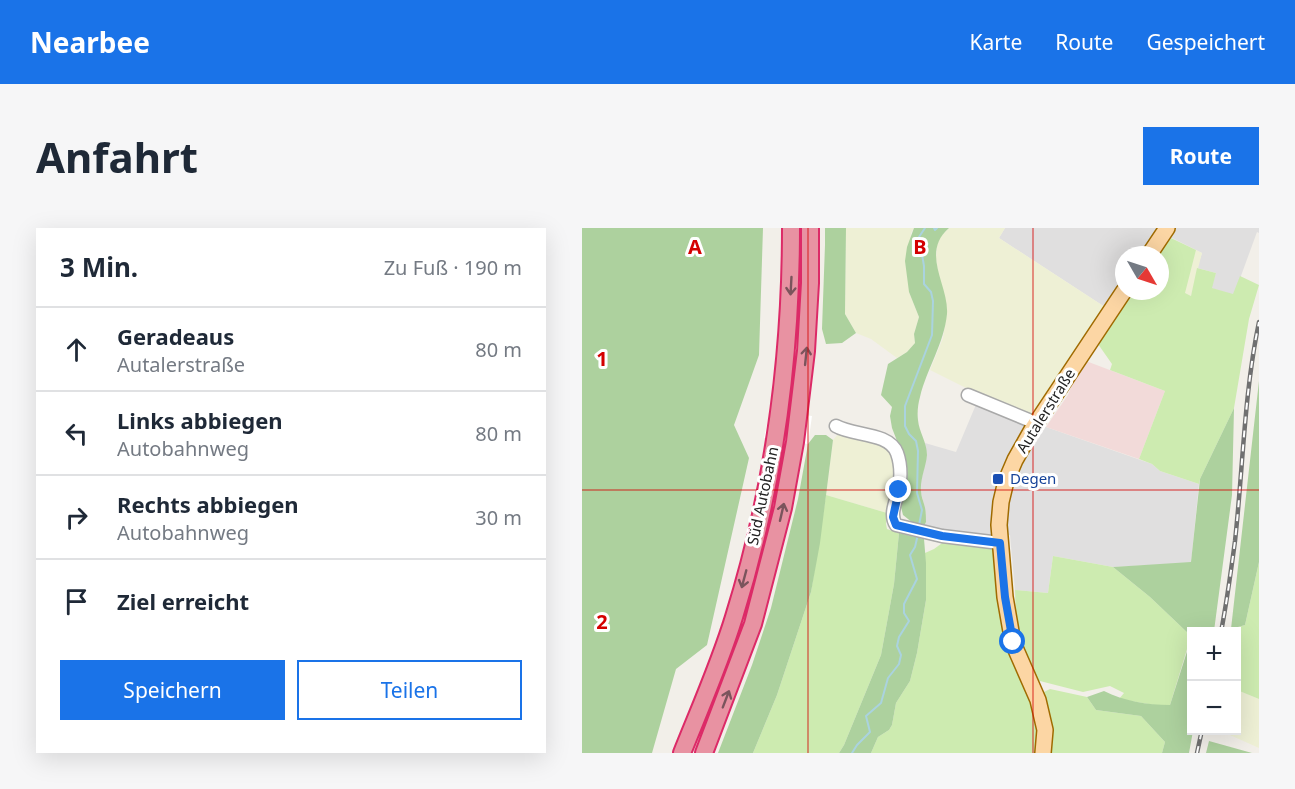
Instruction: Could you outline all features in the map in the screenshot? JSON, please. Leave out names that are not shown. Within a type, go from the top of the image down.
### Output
[{"type":"highway","name":"Süd Autobahn","points":[[682,753],[734,618],[763,502],[775,440],[786,349],[791,280],[791,228]]},
{"type":"highway","name":"Süd Autobahn","points":[[704,753],[753,624],[783,507],[795,442],[806,351],[810,228]]},
{"type":"main road","points":[[1155,246],[1167,228]]},
{"type":"main road","name":"Autalerstraße","points":[[1043,753],[1045,730],[1038,700],[1013,642],[1005,597],[1000,514],[1006,482],[1036,423],[1118,300]]},
{"type":"street","points":[[968,395],[1036,423]]},
{"type":"street","points":[[836,426],[882,439],[894,447],[900,469],[899,490],[893,513],[896,525],[942,536],[1000,543]]},
{"type":"shaded area","points":[[1005,228],[1259,228],[1234,295],[1211,288],[1216,273],[1197,268],[1202,253],[1160,232],[1150,246],[1115,246],[1115,298],[1108,309],[999,238]]},
{"type":"shaded area","points":[[1086,361],[1165,391],[1139,459],[1046,427],[1068,395]]},
{"type":"shaded area","points":[[980,395],[1034,418],[1046,427],[1152,464],[1160,471],[1199,484],[1191,563],[1113,567],[1053,556],[1048,593],[1015,590],[1010,535],[940,532],[924,526],[926,515],[921,494],[921,481],[927,455],[925,443],[956,452]]},
{"type":"green space","points":[[582,228],[763,228],[759,355],[734,425],[749,458],[707,645],[676,669],[652,753],[582,753]]},
{"type":"green space","points":[[825,228],[846,228],[845,314],[856,333],[842,343],[826,344],[822,329]]},
{"type":"green space","points":[[846,228],[914,228],[911,233],[909,292],[919,317],[914,334],[915,343],[897,358],[871,339],[856,333],[845,314]]},
{"type":"green space","points":[[914,228],[949,228],[941,238],[936,259],[947,314],[918,408],[919,424],[927,455],[921,486],[926,513],[924,526],[913,523],[903,515],[899,499],[906,464],[892,428],[890,416],[892,407],[881,395],[888,364],[907,352],[915,343],[914,334],[919,317],[909,292],[905,261]]},
{"type":"green space","points":[[949,228],[1005,228],[999,238],[1108,309],[1034,418],[930,370],[943,338],[947,312],[936,259],[937,245],[940,237]]},
{"type":"green space","points":[[1171,238],[1196,250],[1185,293],[1191,296],[1197,268],[1216,273],[1212,288],[1233,294],[1240,276],[1259,285],[1249,319],[1234,408],[1199,484],[1160,471],[1152,464],[1139,459],[1165,391],[1110,370],[1112,364],[1098,344],[1128,300],[1169,300],[1169,246],[1165,246]]},
{"type":"green space","points":[[1196,250],[1202,253],[1191,296],[1184,293]]},
{"type":"green space","points":[[1259,381],[1259,562],[1245,625],[1231,627]]},
{"type":"green space","points":[[1234,408],[1232,495],[1215,627],[1187,627],[1187,632],[1150,597],[1113,567],[1191,562],[1200,479]]},
{"type":"green space","points":[[840,432],[875,441],[891,452],[894,459],[896,482],[887,513],[826,495],[833,440]]},
{"type":"green space","points":[[815,435],[826,435],[833,440],[820,543],[811,592],[777,695],[753,753],[718,753],[771,608],[798,499],[808,444]]},
{"type":"green space","points":[[826,495],[887,513],[887,529],[899,533],[894,584],[881,655],[839,753],[753,753],[777,695],[811,592]]},
{"type":"green space","points":[[899,533],[924,539],[926,563],[926,600],[910,681],[896,703],[892,725],[889,730],[878,737],[871,753],[839,753],[881,655],[894,584]]},
{"type":"green space","points":[[945,541],[997,549],[1035,711],[1039,741],[1037,753],[871,753],[878,737],[889,730],[892,725],[896,703],[910,681],[926,600],[925,553]]},
{"type":"green space","points":[[1053,556],[1113,567],[1150,597],[1187,632],[1187,649],[1170,705],[1154,705],[1119,699],[1124,693],[1110,686],[1083,692],[1036,680],[1021,646],[1016,620],[1015,590],[1048,593]]},
{"type":"green space","points":[[1259,562],[1259,699],[1241,692],[1241,627],[1238,627],[1245,625]]},
{"type":"green space","points":[[1187,652],[1187,735],[1192,735],[1189,753],[1162,753],[1165,742],[1141,716],[1096,710],[1087,697],[1104,691],[1136,702],[1170,705]]},
{"type":"green space","points":[[1050,689],[1087,697],[1096,710],[1141,716],[1165,742],[1162,753],[1051,753],[1053,737],[1051,722],[1042,693]]},
{"type":"green space","points":[[1241,692],[1259,699],[1259,748],[1230,735],[1241,735]]},
{"type":"green space","points":[[1209,741],[1252,753],[1206,753]]},
{"type":"pier","points":[[770,410],[812,416],[808,444],[764,438]]},
{"type":"waterway","points":[[919,525],[922,510],[917,493],[918,451],[916,441],[905,426],[905,406],[932,335],[933,301],[931,292],[924,284],[924,266],[919,237],[925,228]]},
{"type":"waterway","points":[[934,228],[935,230],[937,228]]},
{"type":"waterway","points":[[852,753],[870,732],[866,716],[881,703],[888,678],[899,664],[901,655],[897,646],[899,637],[909,621],[904,613],[904,604],[917,579],[910,555],[915,547],[918,534]]},
{"type":"railway","points":[[1222,627],[1235,541],[1247,404],[1259,322]]},
{"type":"railway","points":[[1197,753],[1201,735]]},
{"type":"place","name":"Degen","points":[[998,479]]},
{"type":"route","points":[[899,490],[893,513],[896,525],[942,536],[1000,543],[1005,597],[1013,642]]}]
